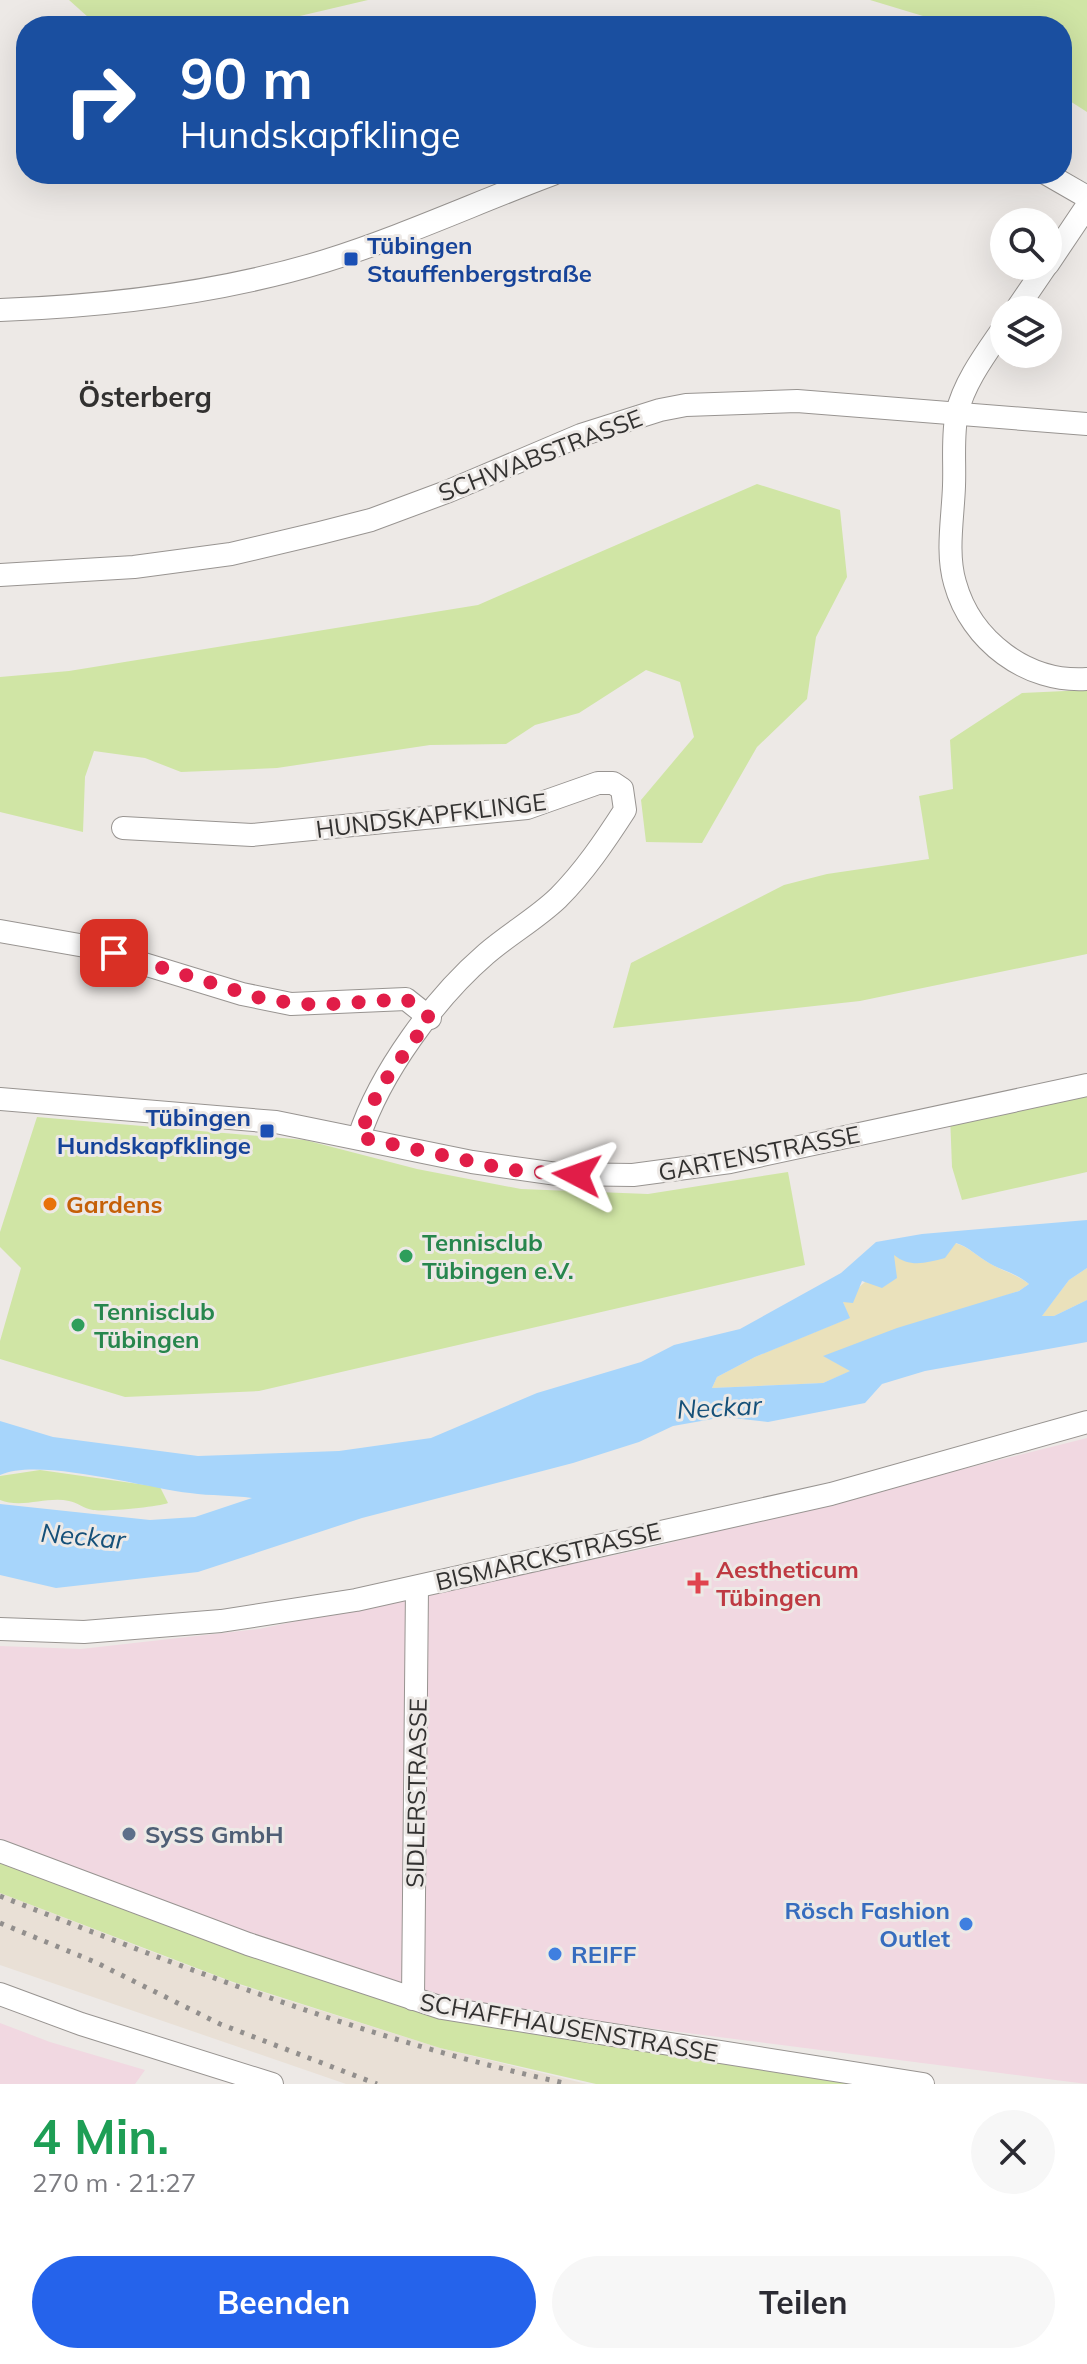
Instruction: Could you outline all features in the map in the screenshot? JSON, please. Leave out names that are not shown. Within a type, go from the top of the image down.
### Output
[{"type":"street","points":[[0,310],[106,304],[280,273],[337,256],[527,184]]},
{"type":"street","points":[[1064,184],[1087,197]]},
{"type":"street","points":[[1062,243],[1087,206]]},
{"type":"street","points":[[990,349],[957,412],[951,545],[954,582],[961,600],[993,647],[1031,671],[1070,680],[1087,679]]},
{"type":"street","name":"SCHWABSTRASSE","points":[[0,575],[60,574],[148,565],[231,554],[320,533],[371,520],[513,466],[581,435],[660,410],[752,401],[957,412],[1087,424]]},
{"type":"street","name":"HUNDSKAPFKLINGE","points":[[123,828],[182,834],[252,835],[527,808],[598,783],[613,783],[622,789],[625,810],[575,879],[546,909],[470,968],[379,1089],[359,1137]]},
{"type":"street","points":[[0,931],[114,953],[267,1000],[317,1005],[406,999],[430,1018]]},
{"type":"street","name":"GARTENSTRASSE","points":[[0,1099],[222,1116],[359,1137],[511,1170],[598,1176],[677,1172],[1087,1085]]},
{"type":"street","name":"BISMARCKSTRASSE","points":[[0,1629],[84,1632],[221,1621],[417,1587],[831,1494],[1087,1422]]},
{"type":"street","name":"SIDLERSTRASSE","points":[[413,1999],[417,1587]]},
{"type":"street","name":"SCHAFFHAUSENSTRASSE","points":[[0,1851],[248,1944],[413,1999],[496,2018],[923,2084]]},
{"type":"street","points":[[0,1994],[94,2029],[272,2084]]},
{"type":"shaded area","points":[[1087,1438],[1087,2084],[562,2017],[447,1997],[320,1961],[0,1840],[0,1646],[81,1649],[259,1629],[649,1548]]},
{"type":"shaded area","points":[[0,1893],[233,1983],[440,2048],[587,2084],[346,2084],[0,1965]]},
{"type":"shaded area","points":[[0,2023],[50,2042],[145,2070],[135,2084],[0,2084]]},
{"type":"green space","points":[[69,0],[368,0],[300,16],[87,16]]},
{"type":"green space","points":[[870,0],[1087,0],[1087,112],[1072,102],[1072,16],[923,16]]},
{"type":"green space","points":[[757,484],[840,510],[847,577],[816,637],[807,699],[757,747],[702,843],[646,842],[641,800],[694,737],[680,682],[646,670],[579,713],[535,725],[506,744],[430,745],[277,768],[181,772],[145,758],[94,751],[85,777],[83,832],[0,812],[0,677],[69,671],[478,605]]},
{"type":"green space","points":[[1087,690],[1087,954],[860,1001],[613,1028],[631,963],[784,885],[827,874],[929,859],[919,796],[953,789],[950,740],[1022,693]]},
{"type":"green space","points":[[1087,1085],[1087,1172],[962,1200],[952,1167],[950,1115]]},
{"type":"green space","name":"Tennisclub Tübingen e.V.","points":[[37,1117],[305,1140],[417,1169],[521,1189],[648,1194],[788,1172],[805,1265],[259,1391],[125,1397],[0,1359],[0,1341],[21,1268],[0,1247],[0,1232]]},
{"type":"green space","points":[[40,1470],[160,1487],[168,1503],[143,1508],[99,1510],[61,1500],[17,1503],[0,1500],[0,1476]]},
{"type":"green space","points":[[0,1851],[353,1981],[923,2084],[596,2084],[440,2048],[233,1982],[0,1893]]},
{"type":"sand","points":[[955,1243],[1029,1284],[1019,1291],[824,1356],[851,1371],[823,1383],[712,1388],[717,1377],[755,1357],[849,1318],[843,1302],[894,1254],[949,1250]]},
{"type":"sand","points":[[1087,1268],[1087,1300],[1054,1316],[1041,1317],[1069,1280]]},
{"type":"water","name":"Neckar","points":[[1087,1220],[1087,1268],[1069,1280],[1042,1316],[1054,1316],[1087,1300],[1087,1342],[925,1371],[882,1384],[865,1403],[768,1422],[724,1417],[673,1426],[639,1442],[573,1463],[362,1518],[198,1572],[56,1588],[0,1575],[0,1504],[150,1520],[195,1517],[252,1498],[190,1493],[65,1471],[18,1470],[0,1475],[0,1421],[53,1437],[198,1456],[339,1451],[431,1438],[537,1393],[641,1362],[674,1345],[740,1329],[841,1273],[876,1242],[922,1234]],"holes":[[[956,1243],[1029,1284],[1019,1291],[897,1328],[823,1356],[850,1371],[823,1383],[712,1388],[717,1377],[755,1357],[850,1318],[843,1302],[853,1303],[862,1281],[882,1288],[897,1278],[894,1255],[906,1262],[925,1263],[945,1258]]]},
{"type":"railway","points":[[0,1896],[281,2002],[423,2047],[569,2084]]},
{"type":"railway","points":[[0,1923],[95,1962],[220,2024],[377,2084]]},
{"type":"place","name":"Tübingen Stauffenbergstraße","points":[[351,259]]},
{"type":"place","name":"Tübingen Hundskapfklinge","points":[[267,1131]]},
{"type":"place","name":"Gardens","points":[[50,1204]]},
{"type":"place","name":"Tennisclub Tübingen e.V.","points":[[406,1256]]},
{"type":"place","name":"Tennisclub Tübingen","points":[[78,1325]]},
{"type":"place","name":"Aestheticum Tübingen","points":[[698,1583]]},
{"type":"place","name":"SySS GmbH","points":[[129,1834]]},
{"type":"place","name":"Rösch Fashion Outlet","points":[[966,1924]]},
{"type":"place","name":"REIFF","points":[[555,1954]]},
{"type":"district","name":"Österberg","points":[[145,396]]},
{"type":"route","points":[[114,953],[242,994],[291,1004],[406,999],[430,1018],[372,1100],[359,1137],[511,1170],[577,1175]]}]
